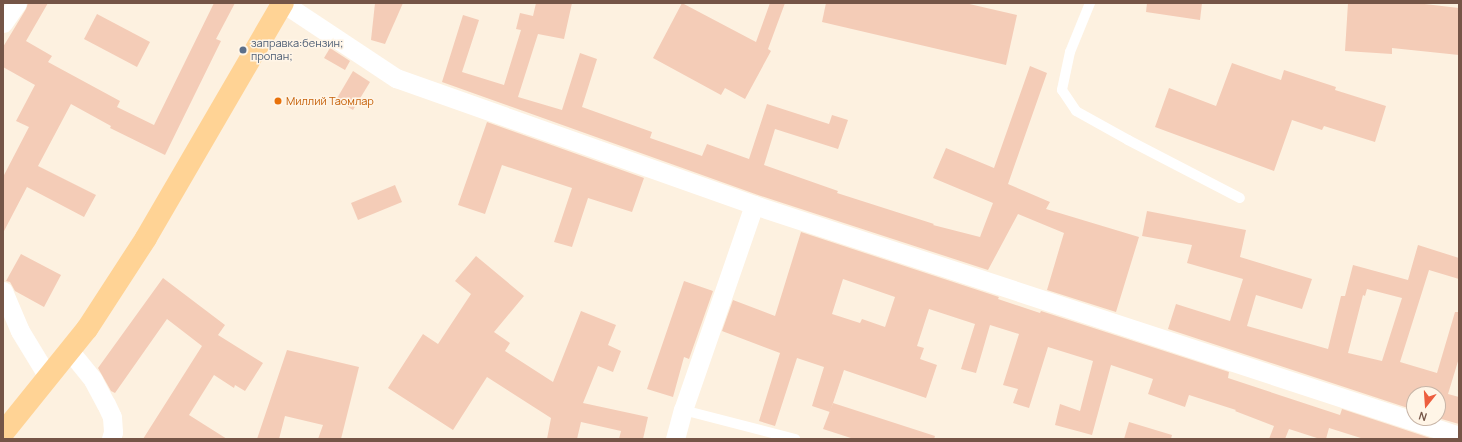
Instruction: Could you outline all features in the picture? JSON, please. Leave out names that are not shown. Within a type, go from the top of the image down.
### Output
[{"type":"main road","points":[[3,433],[86,328],[146,238],[283,3]]},
{"type":"street","points":[[3,23],[16,3]]},
{"type":"street","points":[[283,3],[396,78],[754,205],[1459,436]]},
{"type":"street","points":[[675,439],[683,410],[754,205]]},
{"type":"street","points":[[3,291],[20,331],[48,377]]},
{"type":"street","points":[[69,350],[93,380],[106,404],[112,417],[113,432],[111,439]]},
{"type":"lane","points":[[1090,3],[1070,52],[1062,90],[1076,111],[1128,140],[1240,198]]},
{"type":"lane","points":[[683,410],[795,439]]},
{"type":"building","points":[[28,3],[48,3],[26,41],[52,56],[48,62],[120,101],[117,107],[154,125],[214,3],[235,3],[216,39],[221,41],[165,155],[110,128],[111,126],[71,104],[38,166],[96,195],[84,217],[27,187],[3,233],[3,177],[29,127],[16,121],[35,85],[3,67],[3,47],[26,9]]},
{"type":"building","points":[[375,3],[403,3],[385,44],[371,40]]},
{"type":"building","points":[[536,3],[572,3],[564,39],[538,34],[518,97],[562,110],[580,53],[597,59],[582,107],[652,132],[650,138],[702,156],[707,144],[749,159],[767,104],[829,124],[832,115],[848,120],[838,149],[775,129],[764,165],[838,191],[837,193],[934,224],[933,225],[980,237],[993,203],[933,178],[946,148],[994,168],[1030,66],[1047,73],[1008,184],[1050,202],[1046,209],[1139,237],[1116,312],[1047,290],[1064,233],[1018,214],[988,270],[758,195],[442,82],[463,15],[479,20],[462,72],[504,85],[521,30],[516,29],[520,13],[533,16]]},
{"type":"building","points":[[682,3],[756,42],[770,3],[785,3],[768,49],[771,51],[745,99],[725,88],[721,95],[653,58]]},
{"type":"building","points":[[826,3],[965,3],[1017,15],[1006,65],[822,22]]},
{"type":"building","points":[[1147,3],[1202,3],[1200,20],[1146,12]]},
{"type":"building","points":[[1348,3],[1416,3],[1459,8],[1459,55],[1392,48],[1392,54],[1345,51]]},
{"type":"building","points":[[97,14],[150,42],[137,67],[84,39]]},
{"type":"building","points":[[330,48],[350,61],[345,70],[324,58]]},
{"type":"building","points":[[1232,63],[1281,80],[1284,70],[1336,87],[1335,90],[1386,106],[1375,142],[1324,126],[1322,130],[1292,120],[1274,171],[1155,127],[1169,88],[1216,106]]},
{"type":"building","points":[[353,71],[370,82],[353,110],[336,100]]},
{"type":"building","points":[[487,122],[644,178],[632,212],[588,198],[572,247],[554,242],[572,188],[502,165],[485,214],[458,205]]},
{"type":"building","points":[[395,185],[402,202],[358,220],[351,203]]},
{"type":"building","points":[[1147,211],[1246,230],[1240,257],[1312,279],[1302,309],[1256,295],[1247,326],[1328,349],[1341,296],[1345,296],[1353,265],[1408,280],[1418,245],[1459,258],[1459,279],[1429,270],[1400,362],[1437,373],[1455,312],[1459,312],[1459,358],[1448,394],[1459,397],[1459,424],[1446,420],[1446,386],[1406,386],[1406,407],[1168,329],[1176,304],[1230,321],[1243,279],[1187,263],[1192,245],[1142,236]],"holes":[[[1367,289],[1402,298],[1382,361],[1348,353],[1363,295],[1365,296]]]},
{"type":"building","points":[[801,232],[999,297],[998,299],[1040,313],[1041,311],[1229,372],[1228,378],[1340,415],[1342,409],[1433,439],[1364,439],[1329,428],[1326,439],[1320,439],[1289,429],[1285,439],[1269,439],[1274,426],[1235,411],[1236,410],[1189,395],[1185,407],[1148,394],[1153,379],[1111,365],[1092,435],[1055,425],[1060,404],[1080,411],[1093,361],[1048,347],[1029,408],[1013,403],[1018,389],[1003,385],[1019,334],[990,325],[976,373],[961,369],[975,324],[929,309],[917,346],[924,348],[920,359],[937,365],[926,398],[844,370],[830,412],[812,406],[824,367],[797,358],[775,426],[759,421],[780,353],[722,331],[733,300],[775,316]],"holes":[[[843,279],[895,297],[885,327],[862,319],[860,323],[832,314]]]},
{"type":"building","points":[[21,254],[61,275],[44,307],[15,291],[10,282],[6,281]]},
{"type":"building","points":[[476,256],[524,296],[494,332],[510,343],[505,351],[553,382],[581,311],[616,325],[608,345],[621,351],[613,372],[598,366],[583,403],[648,417],[643,439],[619,439],[621,431],[581,422],[577,439],[547,439],[551,418],[487,377],[453,430],[388,388],[423,334],[438,344],[471,294],[455,281]]},
{"type":"building","points":[[163,278],[225,325],[218,335],[263,363],[245,391],[235,385],[234,388],[214,375],[189,415],[227,439],[143,439],[202,346],[167,319],[115,393],[111,391],[98,368]]},
{"type":"building","points":[[684,281],[713,291],[689,359],[684,357],[673,397],[647,389]]},
{"type":"building","points":[[287,350],[359,367],[341,439],[318,439],[323,425],[285,416],[279,439],[257,439]]},
{"type":"building","points":[[833,403],[935,436],[934,439],[854,439],[823,429]]},
{"type":"building","points":[[1129,422],[1172,435],[1171,439],[1124,439]]},
{"type":"place","name":"заправка:бензин; пропан;","points":[[243,50]]},
{"type":"place","name":"Миллий Таомлар","points":[[278,101]]}]
